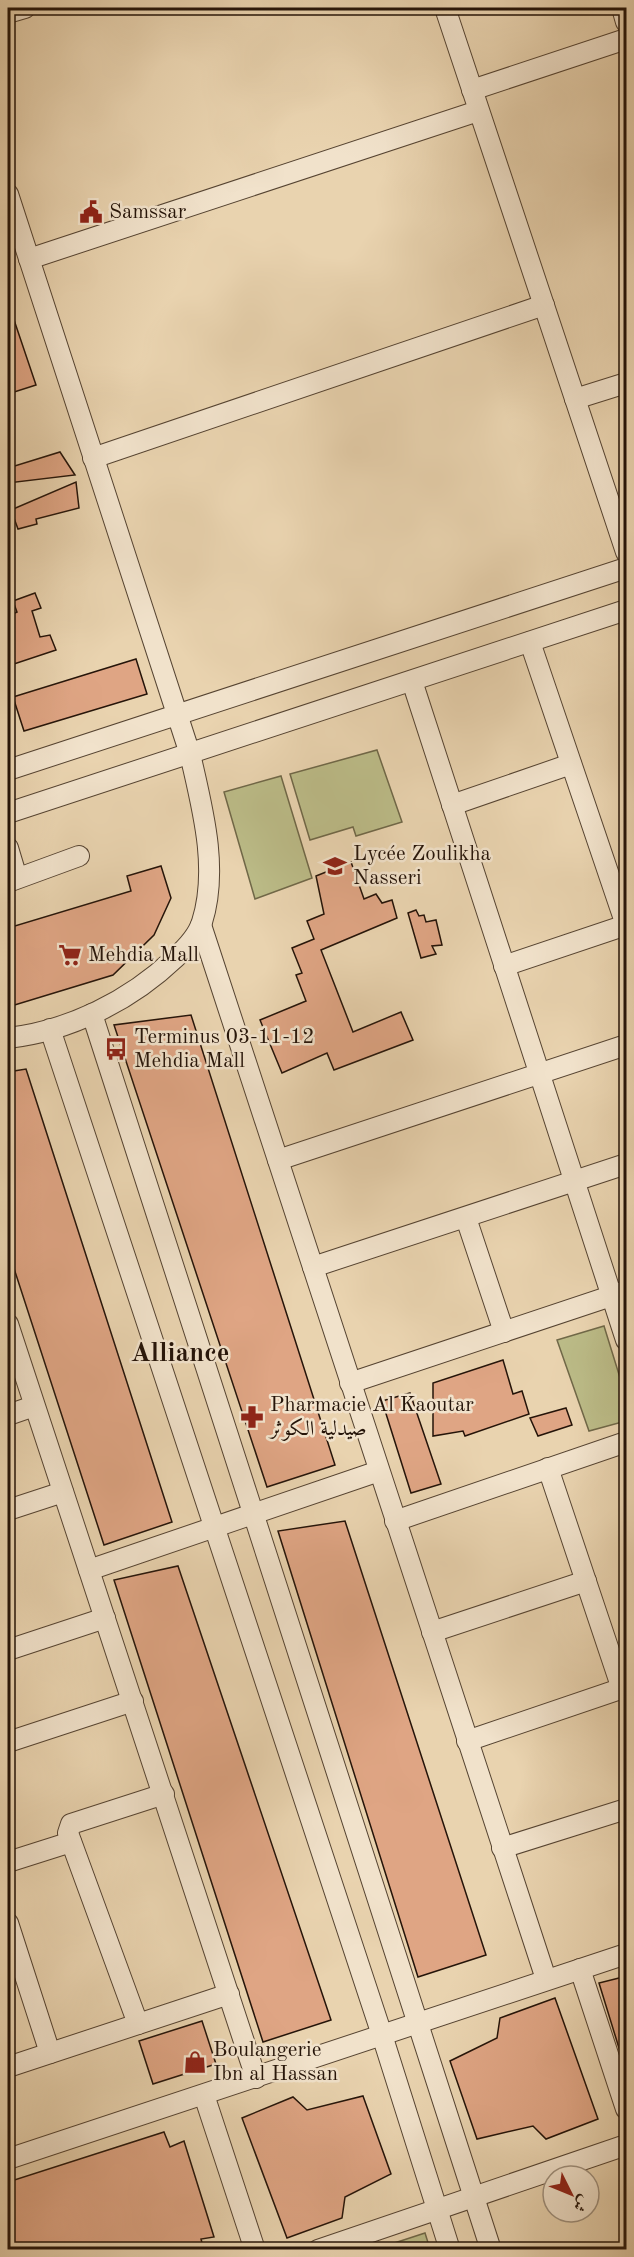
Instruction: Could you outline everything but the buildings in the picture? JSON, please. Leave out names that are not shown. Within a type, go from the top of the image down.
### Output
[{"type":"street","points":[[8,13],[25,8]]},
{"type":"street","points":[[445,8],[627,552]]},
{"type":"street","points":[[622,8],[627,22]]},
{"type":"street","points":[[472,90],[627,39]]},
{"type":"street","points":[[29,259],[478,111]]},
{"type":"street","points":[[8,194],[190,754],[205,827],[208,858],[207,902],[201,925],[184,950],[154,978],[120,1001],[92,1014],[50,1029],[8,1038]]},
{"type":"street","points":[[93,458],[544,305]]},
{"type":"street","points":[[575,399],[627,383]]},
{"type":"street","points":[[8,770],[627,568]]},
{"type":"street","points":[[8,813],[627,610]]},
{"type":"street","points":[[504,966],[626,925],[530,642]]},
{"type":"street","points":[[412,681],[575,1181],[619,1293],[627,1340]]},
{"type":"street","points":[[452,805],[571,764]]},
{"type":"street","points":[[8,848],[12,880],[79,856]]},
{"type":"street","points":[[201,925],[546,1979]]},
{"type":"street","points":[[92,1014],[491,2250]]},
{"type":"street","points":[[50,1029],[382,2035],[450,2250]]},
{"type":"street","points":[[278,1160],[627,1045]]},
{"type":"street","points":[[313,1268],[627,1164]]},
{"type":"street","points":[[466,1218],[504,1332]]},
{"type":"street","points":[[350,1383],[619,1293]]},
{"type":"street","points":[[8,1324],[256,2078]]},
{"type":"street","points":[[8,1415],[34,1406]]},
{"type":"street","points":[[396,1521],[627,1442]]},
{"type":"street","points":[[467,1741],[625,1688],[585,1581],[548,1468]]},
{"type":"street","points":[[89,1570],[379,1471]]},
{"type":"street","points":[[8,1510],[63,1492]]},
{"type":"street","points":[[432,1632],[585,1581]]},
{"type":"street","points":[[9,1644],[105,1618]]},
{"type":"street","points":[[8,1742],[133,1701]]},
{"type":"street","points":[[138,2024],[68,1833],[71,1824],[164,1794]]},
{"type":"street","points":[[502,1848],[627,1809]]},
{"type":"street","points":[[8,1862],[71,1842]]},
{"type":"street","points":[[8,1923],[50,2053]]},
{"type":"street","points":[[8,2159],[627,1953]]},
{"type":"street","points":[[580,1969],[624,2102]]},
{"type":"street","points":[[8,2067],[229,1994]]},
{"type":"street","points":[[204,2095],[255,2250]]},
{"type":"street","points":[[318,2250],[627,2145]]},
{"type":"green space","points":[[377,750],[402,822],[356,836],[353,827],[310,840],[290,774]]},
{"type":"green space","points":[[281,776],[312,878],[255,899],[224,792]]},
{"type":"green space","points":[[604,1326],[626,1397],[626,1421],[589,1431],[557,1340]]},
{"type":"green space","points":[[425,2233],[430,2249],[376,2249]]},
{"type":"place","name":"Samssar","points":[[91,212]]},
{"type":"place","name":"Lycée Zoulikha Nasseri","points":[[335,866]]},
{"type":"place","name":"Mehdia Mall","points":[[70,955]]},
{"type":"place","name":"Terminus 03-11-12 Mehdia Mall","points":[[116,1049]]},
{"type":"place","name":"Pharmacie Al Kaoutar صيدلية الكوثر","points":[[252,1417]]},
{"type":"place","name":"Boulangerie Ibn al Hassan","points":[[195,2062]]},
{"type":"district","name":"Alliance","points":[[180,1353]]}]
